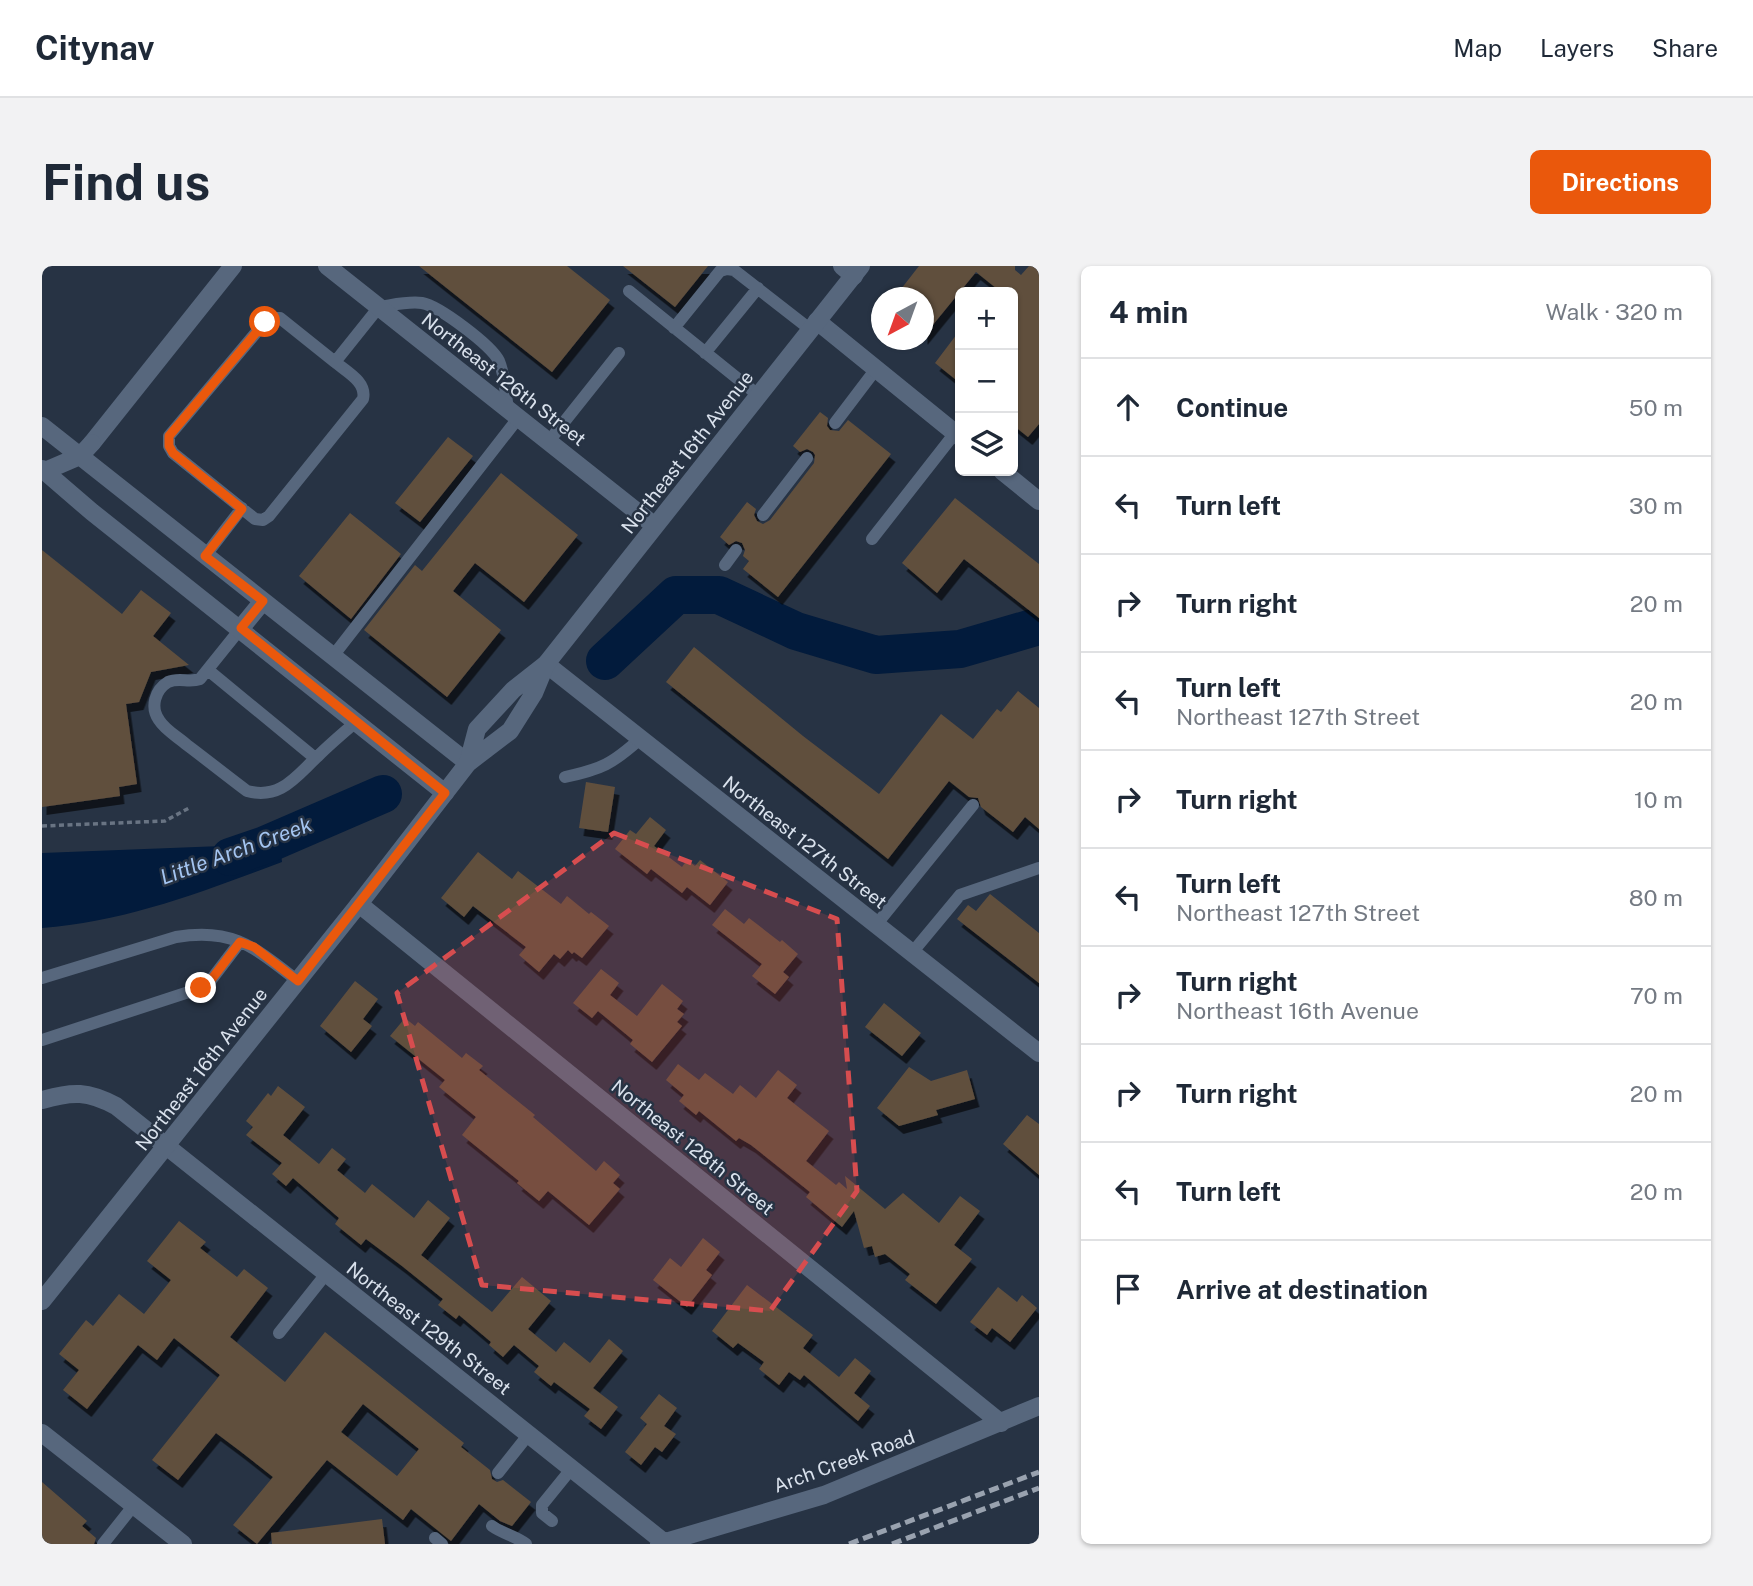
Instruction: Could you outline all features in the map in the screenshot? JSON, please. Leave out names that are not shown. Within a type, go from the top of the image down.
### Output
[{"type":"street","points":[[233,266],[86,449],[43,471],[445,793]]},
{"type":"street","name":"Northeast 126th Street","points":[[327,266],[655,526]]},
{"type":"street","name":"Northeast 16th Avenue","points":[[468,763],[477,729],[513,690],[546,664],[814,326],[852,269]]},
{"type":"street","points":[[814,326],[876,369],[955,433]]},
{"type":"street","points":[[42,426],[86,449],[205,556],[468,763]]},
{"type":"street","points":[[1008,476],[1039,500]]},
{"type":"street","points":[[241,628],[263,601]]},
{"type":"street","name":"Northeast 16th Avenue","points":[[42,1301],[468,763],[510,731],[534,693],[546,664]]},
{"type":"street","name":"Northeast 127th Street","points":[[546,664],[1039,1053]]},
{"type":"street","name":"Northeast 128th Street","points":[[359,904],[1001,1423]]},
{"type":"street","name":"Northeast 129th Street","points":[[42,1100],[79,1092],[96,1096],[116,1106],[572,1468],[662,1543]]},
{"type":"street","name":"Arch Creek Road","points":[[662,1543],[824,1495],[1039,1406]]},
{"type":"street","points":[[42,1433],[183,1544]]},
{"type":"lane","points":[[674,328],[720,271],[727,269],[734,270],[814,326]]},
{"type":"lane","points":[[705,353],[758,288]]},
{"type":"lane","points":[[629,291],[758,395]]},
{"type":"lane","points":[[333,656],[513,413],[500,363],[487,346],[437,309],[423,303],[379,307],[335,362]]},
{"type":"lane","points":[[272,318],[280,318],[335,362],[363,385],[363,399],[263,520],[255,519],[242,509],[173,453],[169,446],[169,436],[265,322],[272,318]]},
{"type":"lane","points":[[549,441],[620,354]]},
{"type":"lane","points":[[835,423],[876,369]]},
{"type":"lane","points":[[872,538],[955,439]]},
{"type":"lane","points":[[763,515],[807,458]]},
{"type":"lane","points":[[205,556],[242,509]]},
{"type":"lane","points":[[725,565],[736,550]]},
{"type":"lane","points":[[241,628],[200,678],[194,681],[170,681],[162,687],[156,695],[155,712],[166,728],[247,791],[261,795],[290,783],[356,722]]},
{"type":"lane","points":[[208,670],[315,758]]},
{"type":"lane","points":[[565,777],[607,765],[640,739]]},
{"type":"lane","points":[[876,925],[972,804]]},
{"type":"lane","points":[[911,954],[960,895],[1039,868]]},
{"type":"lane","points":[[42,978],[176,937],[198,933],[220,936],[254,947],[298,981]]},
{"type":"lane","points":[[42,1040],[201,988],[211,980],[240,942]]},
{"type":"lane","points":[[279,1333],[326,1274]]},
{"type":"lane","points":[[498,1473],[529,1434]]},
{"type":"lane","points":[[552,1521],[542,1513],[542,1505],[572,1468]]},
{"type":"lane","points":[[103,1544],[134,1505]]},
{"type":"lane","points":[[492,1525],[503,1534],[526,1544]]},
{"type":"path","points":[[42,826],[166,821],[189,808]]},
{"type":"highlighted area","points":[[614,833],[837,919],[857,1191],[770,1311],[482,1285],[397,993]]},
{"type":"water","points":[[279,833],[282,862],[164,904],[104,919],[42,928],[42,853],[222,846]]},
{"type":"building","points":[[419,266],[567,266],[610,300],[552,372]]},
{"type":"building","points":[[623,266],[708,266],[675,307]]},
{"type":"building","points":[[919,266],[1015,266],[1015,270],[1021,275],[1029,266],[1039,266],[1039,424],[1028,437],[1018,429],[1018,287],[995,287],[976,272],[964,287],[955,287],[955,298],[934,324],[934,287],[903,287]]},
{"type":"building","points":[[955,337],[955,379],[935,363]]},
{"type":"building","points":[[820,412],[828,418],[827,426],[830,430],[839,431],[848,420],[891,454],[778,597],[743,569],[749,561],[743,556],[745,550],[742,543],[736,541],[729,545],[720,537],[747,502],[756,509],[754,515],[757,521],[763,524],[770,520],[814,463],[813,452],[807,449],[800,452],[793,446]]},
{"type":"building","points":[[448,437],[473,456],[420,522],[395,503]]},
{"type":"building","points":[[501,473],[578,535],[524,602],[475,563],[453,591],[501,630],[447,697],[364,630],[415,565],[422,571]]},
{"type":"building","points":[[955,498],[1039,564],[1039,618],[964,559],[937,593],[902,563]]},
{"type":"building","points":[[350,513],[401,554],[351,619],[299,576]]},
{"type":"building","points":[[42,550],[122,614],[141,590],[171,613],[153,636],[189,665],[151,672],[139,702],[126,704],[137,784],[119,787],[120,796],[42,807]]},
{"type":"building","points":[[694,647],[879,794],[941,714],[973,739],[997,709],[1001,712],[1018,691],[1039,708],[1039,829],[1025,817],[1013,832],[981,807],[978,798],[969,797],[949,781],[888,859],[666,682]]},
{"type":"building","points":[[586,782],[615,787],[608,832],[579,828]]},
{"type":"building","points":[[650,817],[666,830],[654,846],[682,867],[687,860],[695,866],[700,860],[728,882],[710,905],[687,887],[682,893],[651,869],[647,874],[615,849],[630,830],[636,834]]},
{"type":"building","points":[[478,852],[512,879],[518,871],[561,904],[567,896],[609,926],[582,958],[568,950],[560,959],[554,954],[539,972],[519,955],[526,947],[473,906],[464,917],[441,898]]},
{"type":"building","points":[[990,894],[1039,933],[1039,983],[957,919],[968,905],[976,911]]},
{"type":"building","points":[[725,909],[744,924],[749,918],[798,954],[783,972],[789,977],[775,994],[752,976],[762,964],[712,925]]},
{"type":"building","points":[[601,969],[619,983],[610,995],[637,1016],[662,984],[683,1001],[677,1009],[684,1014],[677,1022],[682,1026],[652,1062],[630,1044],[633,1040],[598,1011],[592,1018],[573,1003]]},
{"type":"building","points":[[355,981],[378,999],[363,1019],[372,1026],[351,1052],[320,1026]]},
{"type":"building","points":[[884,1003],[921,1033],[902,1056],[865,1027]]},
{"type":"building","points":[[405,1018],[415,1026],[418,1022],[462,1058],[466,1053],[483,1066],[479,1070],[535,1115],[533,1117],[596,1171],[604,1161],[620,1175],[613,1183],[620,1189],[589,1225],[548,1191],[539,1201],[517,1183],[519,1181],[462,1135],[476,1117],[439,1087],[445,1080],[390,1036]]},
{"type":"building","points":[[678,1064],[699,1080],[705,1073],[733,1094],[740,1085],[756,1098],[778,1070],[797,1085],[787,1098],[829,1131],[806,1161],[836,1185],[839,1182],[847,1189],[845,1176],[885,1209],[903,1193],[939,1223],[960,1196],[980,1211],[954,1245],[972,1259],[936,1304],[905,1280],[910,1274],[885,1254],[875,1257],[872,1246],[864,1248],[854,1211],[842,1227],[806,1197],[810,1192],[751,1145],[739,1138],[736,1141],[699,1111],[696,1115],[679,1101],[684,1095],[666,1080]]},
{"type":"building","points":[[909,1067],[931,1081],[967,1070],[975,1099],[936,1110],[938,1115],[899,1126],[877,1108]]},
{"type":"building","points":[[278,1086],[305,1107],[283,1135],[319,1164],[332,1148],[346,1159],[337,1170],[365,1193],[372,1184],[414,1218],[428,1200],[450,1218],[421,1255],[492,1312],[522,1277],[551,1301],[528,1329],[556,1352],[564,1342],[590,1363],[609,1339],[623,1351],[593,1388],[618,1407],[601,1429],[584,1416],[590,1409],[554,1382],[551,1386],[534,1372],[539,1366],[514,1345],[503,1357],[489,1345],[491,1342],[459,1315],[456,1319],[438,1305],[443,1299],[402,1266],[366,1239],[361,1245],[335,1224],[339,1218],[293,1178],[286,1186],[272,1174],[282,1163],[246,1135],[253,1127],[246,1121],[268,1093],[271,1096]]},
{"type":"building","points":[[1027,1115],[1039,1124],[1039,1175],[1003,1144]]},
{"type":"building","points":[[179,1221],[206,1242],[200,1248],[237,1277],[244,1269],[268,1288],[230,1337],[285,1382],[325,1332],[464,1443],[461,1447],[490,1470],[492,1479],[497,1482],[503,1480],[531,1502],[512,1526],[500,1521],[479,1504],[451,1541],[411,1509],[403,1520],[327,1460],[257,1544],[233,1525],[273,1477],[216,1433],[178,1480],[152,1460],[220,1375],[174,1338],[157,1360],[138,1345],[87,1409],[63,1390],[79,1370],[59,1354],[86,1320],[93,1326],[119,1294],[144,1314],[171,1280],[147,1261]],"holes":[[[363,1404],[419,1449],[397,1476],[341,1432]]]},
{"type":"building","points":[[703,1238],[720,1252],[706,1270],[712,1275],[687,1307],[653,1280],[670,1258],[681,1267]]},
{"type":"building","points":[[747,1285],[813,1335],[803,1348],[839,1377],[855,1358],[871,1371],[854,1393],[870,1406],[858,1421],[804,1375],[800,1380],[789,1372],[779,1385],[759,1369],[764,1362],[738,1343],[733,1348],[712,1331]]},
{"type":"building","points":[[998,1287],[1017,1302],[1022,1295],[1037,1308],[1010,1342],[992,1328],[987,1335],[970,1322]]},
{"type":"building","points":[[659,1394],[677,1408],[664,1426],[676,1434],[662,1452],[655,1447],[641,1465],[625,1452],[647,1424],[640,1418]]},
{"type":"building","points":[[42,1482],[87,1521],[82,1526],[96,1538],[94,1544],[42,1544]]},
{"type":"building","points":[[382,1519],[385,1544],[272,1544],[271,1533]]},
{"type":"waterway","points":[[605,661],[676,595],[719,595],[796,631],[876,655],[960,649],[1039,626]]},
{"type":"waterway","name":"Little Arch Creek","points":[[230,857],[265,845],[383,794]]},
{"type":"railway","points":[[849,1544],[1039,1472]]},
{"type":"railway","points":[[892,1544],[1039,1488]]},
{"type":"route","points":[[201,988],[211,980],[240,942],[254,947],[298,981],[445,793],[241,628],[263,601],[205,556],[242,509],[173,453],[169,446],[169,436],[265,322]]}]
